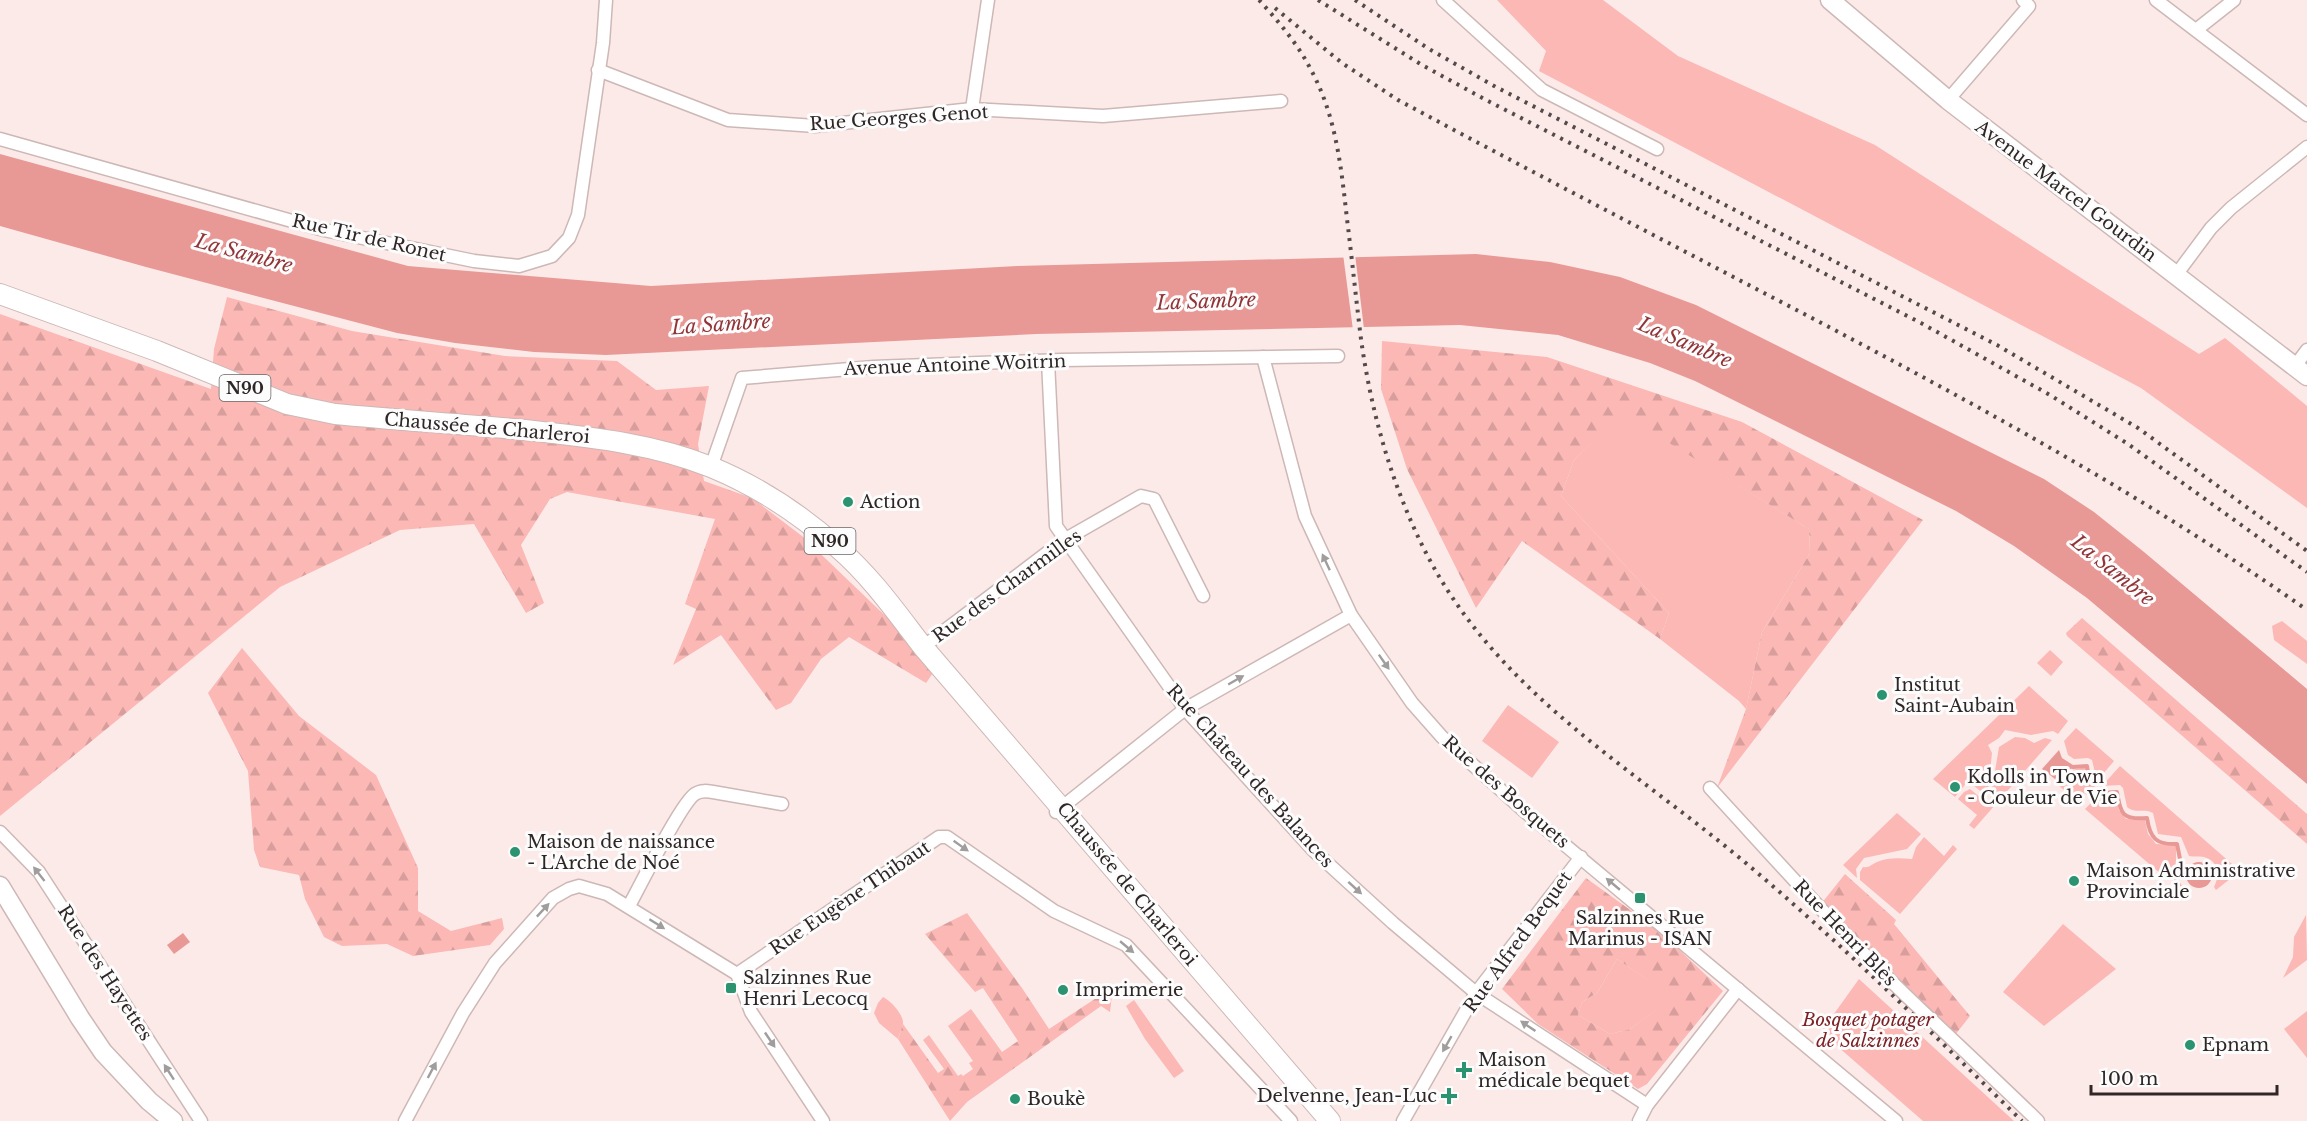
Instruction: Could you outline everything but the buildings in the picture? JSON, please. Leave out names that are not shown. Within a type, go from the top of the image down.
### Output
[{"type":"main road","name":"Chaussée de Charleroi","points":[[0,294],[157,351],[287,404],[309,410],[596,438],[650,449],[711,467],[785,507],[838,548],[875,584],[923,647],[1313,1121]]},
{"type":"main road","name":"Chaussée de Charleroi","points":[[1058,809],[1330,1121]]},
{"type":"street","name":"Rue Tir de Ronet","points":[[0,139],[324,230],[474,261],[519,266],[552,256],[569,238],[578,215],[606,0]]},
{"type":"street","points":[[972,109],[988,0]]},
{"type":"street","points":[[1443,0],[1542,90],[1657,149]]},
{"type":"street","name":"Avenue Marcel Gourdin","points":[[1830,0],[1948,100],[2301,371]]},
{"type":"street","points":[[1948,100],[2030,6],[2024,0]]},
{"type":"street","points":[[2156,0],[2307,115]]},
{"type":"street","points":[[2196,30],[2234,0]]},
{"type":"street","name":"Rue Georges Genot","points":[[598,70],[728,120],[815,126],[972,109],[1103,116],[1281,101]]},
{"type":"street","points":[[2175,275],[2211,228],[2231,208],[2307,147]]},
{"type":"street","points":[[2301,371],[2307,350]]},
{"type":"street","name":"Avenue Antoine Woitrin","points":[[711,467],[742,378],[874,367],[1048,361],[1338,356]]},
{"type":"street","name":"Rue des Bosquets","points":[[1263,357],[1305,516],[1351,615],[1412,703],[1442,737],[1523,810],[1896,1121]]},
{"type":"street","name":"Rue Château des Balances","points":[[1048,361],[1056,526],[1185,709],[1313,850],[1393,923],[1476,993],[1647,1105]]},
{"type":"street","name":"Rue des Charmilles","points":[[923,647],[1064,540],[1141,496],[1154,500],[1203,596]]},
{"type":"street","points":[[1058,809],[1185,709],[1351,615]]},
{"type":"street","name":"Rue Henri Blès","points":[[1710,788],[1789,876],[1909,999],[2038,1121]]},
{"type":"street","points":[[629,906],[680,814],[689,799],[696,793],[713,792],[782,804]]},
{"type":"street","name":"Rue des Hayettes","points":[[0,832],[39,872],[201,1121]]},
{"type":"street","name":"Rue Eugène Thibaut","points":[[737,974],[939,837],[948,837],[1054,911],[1107,934],[1126,945],[1291,1121]]},
{"type":"street","name":"Rue Alfred Bequet","points":[[1403,1121],[1476,993],[1581,857]]},
{"type":"street","points":[[405,1121],[463,1013],[495,963],[553,898],[579,885],[607,894],[629,906],[737,974],[751,1012],[823,1121]]},
{"type":"street","points":[[0,886],[103,1052],[149,1101],[173,1121]]},
{"type":"street","points":[[1639,1121],[1647,1105],[1738,990]]},
{"type":"green space","points":[[1497,0],[1603,0],[1678,56],[1875,145],[2199,354],[2225,338],[2307,406],[2307,508],[2141,388],[1539,71],[1546,51]]},
{"type":"green space","points":[[227,297],[352,331],[505,356],[617,361],[656,390],[709,386],[698,444],[704,481],[752,498],[802,536],[898,628],[933,673],[926,683],[849,637],[821,659],[791,703],[776,710],[721,635],[673,665],[696,609],[685,604],[715,519],[567,492],[550,499],[521,545],[544,603],[526,613],[474,524],[400,530],[280,587],[0,816],[0,314],[211,389],[214,349]]},
{"type":"green space","points":[[1382,341],[1547,357],[1742,422],[1923,520],[1717,788],[1746,709],[1762,632],[1810,553],[1809,529],[1622,414],[1574,460],[1561,496],[1669,613],[1660,639],[1522,541],[1476,608],[1407,469],[1381,389]]},
{"type":"green space","points":[[1622,413],[1809,529],[1810,553],[1762,632],[1746,709],[1660,639],[1669,613],[1561,496],[1574,460]]},
{"type":"green space","points":[[2082,618],[2307,814],[2307,844],[2067,636],[2066,633]]},
{"type":"green space","points":[[2282,621],[2307,641],[2307,664],[2274,640],[2272,626]]},
{"type":"green space","points":[[242,648],[299,716],[376,775],[418,868],[418,911],[451,931],[502,918],[504,929],[490,945],[413,956],[387,944],[342,946],[324,937],[305,899],[299,875],[260,867],[254,850],[248,771],[208,693]]},
{"type":"green space","points":[[2050,650],[2063,662],[2051,676],[2037,663]]},
{"type":"green space","points":[[2029,686],[2068,721],[2058,734],[2053,731],[2031,735],[2005,730],[1999,738],[1988,745],[1992,753],[1988,792],[1984,794],[1968,781],[1955,797],[1933,779]]},
{"type":"green space","points":[[1508,705],[1559,742],[1532,778],[1482,741]]},
{"type":"green space","points":[[2076,728],[2114,761],[2097,781],[2092,760],[2074,759],[2068,755],[2064,741]]},
{"type":"green space","points":[[2015,737],[2025,738],[2034,743],[2045,738],[2052,740],[1974,829],[1969,825],[1977,815],[1958,799],[1970,789],[1986,802],[1990,801],[1999,747]]},
{"type":"green space","points":[[2120,766],[2240,871],[2216,890],[2214,887],[2217,869],[2213,862],[2204,857],[2189,856],[2181,837],[2158,834],[2153,813],[2127,807],[2123,788],[2120,785],[2102,786]]},
{"type":"green space","points":[[2086,767],[2089,784],[2093,783],[2095,786],[2087,795],[2084,793],[2077,802],[2054,781],[2062,772]]},
{"type":"green space","points":[[2099,789],[2101,794],[2116,794],[2119,810],[2126,819],[2145,820],[2148,834],[2156,844],[2176,845],[2176,865],[2168,880],[2085,809],[2093,801],[2091,798]]},
{"type":"green space","points":[[1897,813],[1921,834],[1907,849],[1864,858],[1856,869],[1857,878],[1843,865]]},
{"type":"green space","points":[[1924,837],[1944,856],[1953,845],[1957,849],[1900,914],[1860,880],[1860,872],[1863,867],[1869,867],[1885,859],[1912,859],[1916,847]]},
{"type":"green space","points":[[1845,874],[1896,920],[1894,924],[1970,1016],[1955,1035],[1821,904]]},
{"type":"green space","points":[[1586,878],[1658,930],[1723,991],[1647,1084],[1638,1089],[1538,1024],[1502,989]],"holes":[[[1617,959],[1673,997],[1630,1029],[1610,1034],[1578,1015],[1582,1002],[1597,993]]]},
{"type":"green space","points":[[967,913],[1049,1029],[1104,993],[1112,995],[1110,1012],[1101,1006],[967,1102],[950,1121],[898,1039],[903,1024],[938,1073],[944,1069],[923,1040],[929,1035],[958,1076],[961,1074],[963,1076],[973,1069],[969,1063],[973,1061],[948,1026],[971,1009],[1002,1052],[1018,1041],[983,988],[975,992],[925,934]]},
{"type":"green space","points":[[2306,915],[2307,960],[2283,978],[2293,957],[2294,937]]},
{"type":"green space","points":[[2063,924],[2116,969],[2044,1026],[2003,992]]},
{"type":"green space","points":[[1617,959],[1674,997],[1630,1029],[1610,1034],[1578,1015],[1582,1002],[1597,993]]},
{"type":"green space","name":"Bosquet potager de Salzinnes","points":[[1859,979],[2014,1121],[1923,1121],[1821,1032]]},
{"type":"green space","points":[[883,997],[893,1005],[903,1020],[898,1039],[879,1023],[874,1013]]},
{"type":"green space","points":[[1134,1000],[1184,1071],[1174,1078],[1145,1039],[1126,1006]]},
{"type":"green space","points":[[2307,1011],[2307,1058],[2284,1029]]},
{"type":"water","name":"La Sambre","points":[[0,154],[408,266],[651,286],[1017,266],[1476,254],[1550,262],[1620,277],[1696,305],[2044,479],[2094,512],[2307,689],[2307,784],[2087,598],[2014,546],[1956,511],[1695,381],[1650,363],[1558,335],[1460,325],[1036,334],[606,355],[534,352],[455,343],[397,333],[0,226]]},
{"type":"water","points":[[2059,750],[2062,758],[2073,765],[2073,768],[2062,772],[2055,779],[2042,769]]},
{"type":"water","points":[[2199,862],[2208,866],[2212,875],[2208,884],[2199,888],[2190,884],[2186,875],[2190,866]]},
{"type":"water","points":[[183,933],[190,942],[174,954],[167,945]]},
{"type":"pier","points":[[1343,254],[1355,254],[1364,329],[1353,330]]},
{"type":"waterway","points":[[2073,767],[2087,766],[2090,784]]},
{"type":"waterway","points":[[2101,793],[2117,792],[2124,814],[2132,818],[2147,818],[2150,831],[2155,839],[2164,843],[2177,844],[2180,859],[2175,877],[2180,887]]},
{"type":"railway","points":[[1259,0],[1280,24],[1310,68],[1332,122],[1340,160],[1361,339],[1370,393],[1392,473],[1412,524],[1454,600],[1488,645],[1568,723],[1783,895],[1887,990],[2022,1121]]},
{"type":"railway","points":[[1318,0],[1422,65],[1488,101],[1921,323],[2050,395],[2128,444],[2307,572]]},
{"type":"railway","points":[[1355,0],[1429,49],[1496,87],[1997,345],[2138,428],[2307,551]]},
{"type":"railway","points":[[1275,8],[1342,63],[1398,100],[2041,442],[2176,523],[2307,610]]},
{"type":"place","name":"Action","points":[[848,502]]},
{"type":"place","name":"Institut Saint-Aubain","points":[[1882,695]]},
{"type":"place","name":"Kdolls in Town - Couleur de Vie","points":[[1955,787]]},
{"type":"place","name":"Maison de naissance - L'Arche de Noé","points":[[515,852]]},
{"type":"place","name":"Maison Administrative Provinciale","points":[[2074,881]]},
{"type":"place","name":"Salzinnes Rue Marinus - ISAN","points":[[1640,898]]},
{"type":"place","name":"Salzinnes Rue Henri Lecocq","points":[[731,988]]},
{"type":"place","name":"Imprimerie","points":[[1063,990]]},
{"type":"place","name":"Epnam","points":[[2190,1045]]},
{"type":"place","name":"Maison médicale bequet","points":[[1464,1070]]},
{"type":"place","name":"Delvenne, Jean-Luc","points":[[1449,1096]]},
{"type":"place","name":"Boukè","points":[[1015,1099]]}]
